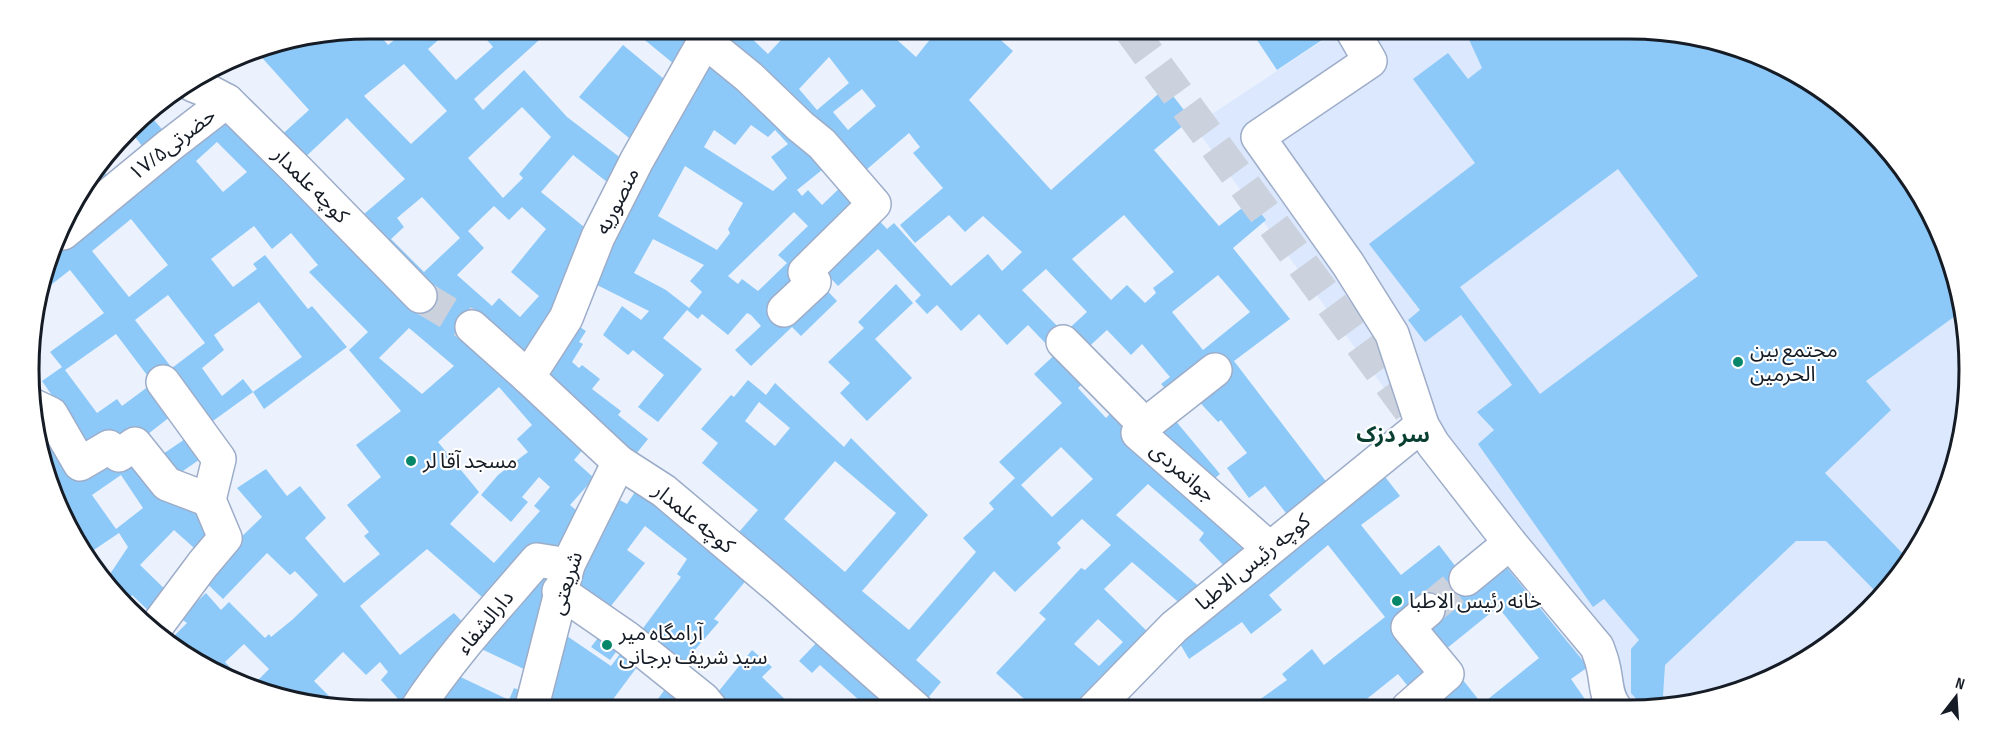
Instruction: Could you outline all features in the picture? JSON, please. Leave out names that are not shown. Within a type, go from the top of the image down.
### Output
[{"type":"street","name":"منصوریه","points":[[528,377],[566,318],[598,237],[637,160],[707,39]]},
{"type":"street","points":[[713,39],[749,77],[822,144],[874,204],[805,272],[814,282],[784,310]]},
{"type":"street","points":[[1357,39],[1370,61],[1258,137],[1348,264],[1392,334],[1422,425],[1433,444],[1510,543],[1597,647],[1609,700]]},
{"type":"street","name":"کوچه علمدار","points":[[198,87],[227,101],[420,296]]},
{"type":"street","name":"حضرتی۱۷/۵","points":[[72,226],[227,101]]},
{"type":"street","name":"کوچه علمدار","points":[[472,327],[619,462],[664,491],[779,588],[906,700]]},
{"type":"street","name":"جوانمردی","points":[[1063,342],[1145,425],[1138,433],[1269,548]]},
{"type":"street","points":[[1145,425],[1215,370]]},
{"type":"street","points":[[158,624],[225,538],[209,500],[219,459],[163,382]]},
{"type":"street","points":[[42,410],[51,414],[80,464],[109,447],[119,455],[135,444],[166,484],[209,500]]},
{"type":"street","name":"کوچه رئیس الاطبا","points":[[1103,700],[1174,627],[1422,425]]},
{"type":"street","name":"شریعتی","points":[[534,700],[564,578],[619,462]]},
{"type":"street","points":[[1466,579],[1510,543]]},
{"type":"street","name":"دارالشفاء","points":[[423,700],[473,634],[537,560],[564,578]]},
{"type":"street","points":[[564,578],[696,700]]},
{"type":"street","points":[[1417,700],[1448,674],[1408,627],[1428,610]]},
{"type":"shaded area","name":"مجتمع بین الحرمین","points":[[1325,39],[1628,39],[1672,42],[1714,50],[1735,57],[1794,83],[1830,107],[1846,121],[1891,168],[1925,223],[1948,284],[1958,348],[1956,413],[1948,455],[1941,476],[1915,535],[1891,571],[1862,603],[1830,632],[1794,656],[1755,675],[1714,689],[1672,697],[1610,700],[1194,126]]},
{"type":"building","points":[[383,39],[388,45],[395,39],[439,39],[428,49],[456,80],[493,47],[486,39],[540,39],[474,99],[483,110],[524,70],[567,117],[626,162],[612,186],[573,155],[541,192],[589,231],[527,364],[584,448],[574,460],[594,478],[570,505],[584,517],[550,557],[490,604],[427,549],[360,606],[400,655],[454,613],[468,628],[415,700],[399,700],[381,680],[388,672],[380,662],[366,675],[343,652],[314,681],[330,697],[326,697],[284,689],[258,680],[269,669],[244,644],[225,662],[233,670],[204,656],[174,636],[187,623],[180,618],[206,593],[221,610],[229,602],[265,638],[269,634],[271,637],[292,620],[318,595],[295,571],[290,575],[267,553],[223,599],[200,577],[262,517],[237,488],[266,469],[287,496],[300,486],[326,518],[305,538],[344,583],[380,554],[364,536],[369,532],[347,505],[381,477],[356,445],[401,411],[349,350],[368,332],[309,272],[318,265],[291,233],[272,249],[254,226],[211,259],[233,287],[257,269],[253,264],[265,255],[308,309],[312,306],[347,347],[264,409],[253,392],[206,426],[153,383],[175,413],[139,441],[89,449],[42,381],[62,367],[50,352],[104,313],[70,270],[49,286],[66,238],[221,111],[357,220],[405,179],[347,118],[300,162],[277,139],[309,110],[262,57],[284,50],[326,42]],"holes":[[[404,64],[447,111],[411,144],[364,96]],[[522,107],[551,137],[519,174],[523,178],[503,198],[468,158]],[[217,142],[247,172],[223,192],[196,161]],[[422,197],[460,238],[424,272],[391,239],[404,227],[397,218]],[[494,206],[509,220],[522,207],[546,229],[511,272],[539,296],[520,317],[499,298],[492,306],[457,275],[484,248],[468,231]],[[131,219],[168,265],[129,297],[92,251]],[[168,295],[205,343],[172,368],[135,320]],[[259,302],[302,357],[253,392],[243,379],[222,396],[202,368],[224,350],[214,335]],[[409,328],[454,366],[422,394],[379,358]],[[116,334],[153,383],[122,406],[117,399],[97,413],[65,370]],[[499,387],[532,425],[517,439],[528,452],[498,475],[481,495],[511,522],[528,502],[522,497],[539,477],[550,487],[534,506],[540,511],[494,563],[450,524],[479,492],[438,442]]]},
{"type":"building","points":[[644,39],[691,39],[674,64]]},
{"type":"building","points":[[721,39],[752,39],[768,54],[782,39],[896,39],[916,57],[930,39],[1000,39],[1013,51],[969,100],[1051,190],[1166,87],[1191,119],[1154,150],[1219,226],[1251,201],[1266,220],[1233,248],[1290,319],[1234,361],[1328,484],[1289,517],[1265,486],[1249,498],[1227,468],[1247,453],[1221,420],[1218,422],[1192,394],[1173,397],[1161,384],[1170,377],[1142,344],[1131,355],[1107,330],[1082,353],[1049,347],[1028,325],[1007,345],[979,314],[961,331],[937,305],[927,314],[915,301],[921,295],[878,249],[838,286],[819,266],[874,215],[887,229],[894,223],[951,286],[988,254],[1002,271],[1022,252],[983,216],[965,232],[949,215],[915,243],[900,225],[943,188],[913,153],[920,147],[909,133],[858,177],[721,44]],"holes":[[[829,57],[849,83],[817,110],[799,89]],[[862,89],[876,106],[848,130],[833,112]],[[1124,215],[1174,272],[1153,288],[1156,293],[1145,303],[1127,285],[1111,300],[1072,259]],[[1046,269],[1087,312],[1064,333],[1022,290]],[[1218,275],[1250,312],[1203,350],[1172,312]]]},
{"type":"building","points":[[1256,39],[1324,39],[1277,70]]},
{"type":"building","name":"مجتمع بین الحرمین","points":[[1469,39],[1628,39],[1672,42],[1714,50],[1775,73],[1830,107],[1862,136],[1891,168],[1925,223],[1948,284],[1955,316],[1866,381],[1891,410],[1825,473],[1903,553],[1891,571],[1874,590],[1826,541],[1796,541],[1665,665],[1664,698],[1637,700],[1631,693],[1631,649],[1639,640],[1604,599],[1593,607],[1478,444],[1494,430],[1477,412],[1512,385],[1461,315],[1425,342],[1408,320],[1420,310],[1369,244],[1475,163],[1413,79],[1448,53],[1468,79],[1482,68]],"holes":[[[1618,169],[1698,276],[1540,394],[1460,287]]]},
{"type":"building","points":[[623,45],[664,79],[629,138],[579,97]]},
{"type":"building","points":[[715,56],[832,162],[797,190],[802,196],[808,190],[822,205],[848,180],[870,202],[820,283],[837,301],[801,336],[792,327],[751,366],[735,350],[761,326],[751,315],[747,313],[728,335],[702,314],[698,319],[687,310],[663,338],[702,369],[658,422],[638,407],[664,375],[633,350],[628,355],[603,335],[622,306],[641,320],[649,311],[591,282],[656,150]],"holes":[[[751,125],[768,137],[775,130],[788,144],[771,157],[787,178],[773,191],[704,147],[714,130],[735,145]],[[685,166],[743,203],[728,229],[730,233],[717,250],[658,216]],[[794,212],[808,226],[778,255],[787,263],[758,291],[742,279],[738,284],[728,276]],[[653,239],[704,265],[690,281],[702,292],[689,308],[666,290],[634,273]]]},
{"type":"building","points":[[154,120],[167,135],[147,152],[135,137]]},
{"type":"building","points":[[104,172],[112,181],[82,206],[83,204]]},
{"type":"building","points":[[896,284],[913,303],[875,339],[912,378],[867,421],[840,393],[850,383],[828,362],[864,328],[858,322]]},
{"type":"building","points":[[572,322],[586,331],[579,342],[583,344],[572,362],[579,368],[582,365],[600,379],[592,389],[621,411],[618,415],[648,439],[632,459],[538,375]]},
{"type":"building","points":[[1062,348],[1089,377],[1078,388],[1106,418],[1119,404],[1257,543],[1226,568],[1199,540],[1204,533],[1148,484],[1116,515],[1202,589],[1183,606],[1132,562],[1104,589],[1152,636],[1092,700],[1025,700],[996,673],[1046,619],[1039,613],[1081,568],[1085,570],[1111,545],[1082,519],[1057,543],[1061,548],[1015,592],[994,571],[916,660],[941,682],[926,700],[918,700],[732,540],[758,510],[702,463],[718,443],[701,429],[731,395],[734,397],[748,380],[766,395],[775,383],[844,447],[851,438],[928,515],[862,591],[909,630],[976,552],[963,538],[994,509],[989,503],[1015,478],[999,462],[1062,403],[1034,374]],"holes":[[[759,402],[790,428],[775,446],[745,421]],[[1061,447],[1093,479],[1052,517],[1021,485]],[[835,461],[896,513],[845,572],[784,519]],[[1098,619],[1123,642],[1099,666],[1074,644]]]},
{"type":"building","points":[[1169,413],[1220,474],[1208,484],[1148,430]]},
{"type":"building","points":[[46,427],[75,480],[108,457],[137,453],[174,494],[218,535],[202,555],[174,530],[140,565],[171,595],[154,616],[132,595],[130,597],[110,574],[128,547],[119,533],[93,550],[64,496],[50,455],[44,428]],"holes":[[[121,475],[143,508],[116,529],[92,495]]]},
{"type":"building","points":[[191,435],[206,455],[170,480],[154,460]]},
{"type":"building","points":[[1379,469],[1400,496],[1361,525],[1401,575],[1439,545],[1473,589],[1504,564],[1588,667],[1571,679],[1585,700],[1487,700],[1539,658],[1498,607],[1441,653],[1421,629],[1434,618],[1424,605],[1397,625],[1438,673],[1415,695],[1398,674],[1366,700],[1259,700],[1287,680],[1282,674],[1312,649],[1324,665],[1385,617],[1328,545],[1269,595],[1282,610],[1251,634],[1242,622],[1189,659],[1176,637],[1341,498]]},
{"type":"building","points":[[639,486],[748,578],[714,619],[719,622],[679,668],[638,635],[681,577],[677,574],[687,559],[645,526],[627,550],[645,563],[607,611],[567,581],[611,495],[627,504]]},
{"type":"building","points":[[542,566],[559,575],[528,671],[475,646]]},
{"type":"building","name":"آرامگاه میر سید شریف برجانی","points":[[604,630],[622,644],[610,660],[591,647]]},
{"type":"building","points":[[567,636],[611,666],[623,650],[640,663],[612,700],[545,699]]},
{"type":"building","points":[[822,637],[883,700],[859,700],[820,665],[812,673],[799,661]]},
{"type":"building","points":[[752,650],[772,667],[762,677],[786,700],[717,700],[714,697]]},
{"type":"building","points":[[450,672],[509,700],[431,700]]},
{"type":"building","points":[[1459,675],[1479,700],[1428,700]]},
{"type":"building","points":[[668,685],[687,700],[657,700]]},
{"type":"building","points":[[514,688],[524,692],[522,700],[509,700]]},
{"type":"tunnel","points":[[1137,39],[1419,423]]},
{"type":"tunnel","points":[[420,296],[472,327]]},
{"type":"tunnel","points":[[1428,610],[1466,579]]},
{"type":"place","name":"مجتمع بین الحرمین","points":[[1738,362]]},
{"type":"place","name":"مسجد آقا لر","points":[[411,461]]},
{"type":"place","name":"خانه رئیس الاطبا","points":[[1397,601]]},
{"type":"place","name":"آرامگاه میر سید شریف برجانی","points":[[607,645]]},
{"type":"district","name":"سر دزک","points":[[1393,434]]}]
